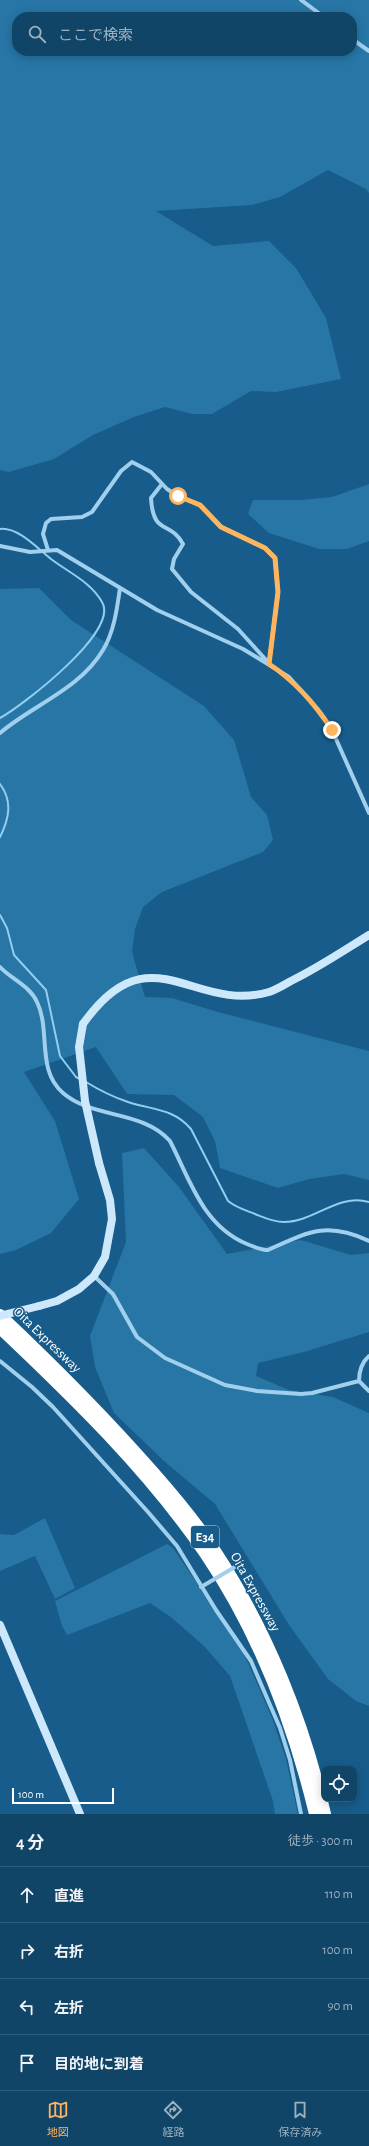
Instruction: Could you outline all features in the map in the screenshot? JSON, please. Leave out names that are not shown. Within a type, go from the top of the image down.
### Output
[{"type":"highway","name":"Oita Expressway","points":[[0,1315],[46,1358],[129,1445],[183,1507],[215,1550],[238,1588],[286,1687],[308,1752],[325,1814]]},
{"type":"highway","name":"Oita Expressway","points":[[0,1328],[44,1370],[127,1456],[176,1513],[206,1554],[250,1632],[276,1691],[294,1741],[315,1814]]},
{"type":"street","points":[[301,0],[317,12]]},
{"type":"street","points":[[357,43],[369,51]]},
{"type":"street","points":[[48,550],[43,534],[46,523],[51,519],[82,517],[92,512],[121,471],[132,462],[151,472],[162,484],[178,496],[200,505],[221,527],[265,548],[275,558],[278,592],[269,664]]},
{"type":"street","points":[[162,484],[151,498],[154,518],[163,528],[180,538],[184,544],[174,559],[172,569],[191,592],[245,636],[269,664]]},
{"type":"street","points":[[0,546],[30,552],[57,550],[158,610],[198,627],[269,664],[289,677],[320,712],[332,730],[369,813]]},
{"type":"street","points":[[0,733],[10,724],[65,689],[97,658],[103,650],[110,635],[117,611],[120,588]]},
{"type":"street","points":[[0,1315],[39,1306],[62,1298],[79,1289],[94,1276],[106,1256],[112,1219],[110,1200],[99,1163],[84,1094],[79,1047],[83,1024],[97,1004],[116,989],[127,983],[149,978],[176,980],[235,995],[269,992],[312,971],[369,935]]},
{"type":"street","points":[[0,967],[32,993],[37,1002],[43,1019],[43,1045],[50,1075],[62,1093],[78,1104],[152,1126],[163,1132],[170,1141],[200,1203],[223,1230],[238,1240],[268,1250],[298,1237],[328,1229],[354,1234],[369,1240]]},
{"type":"street","points":[[94,1276],[113,1294],[137,1337],[165,1358],[225,1385],[257,1391],[300,1394],[312,1393],[359,1381]]},
{"type":"street","points":[[369,1356],[364,1360],[359,1370],[359,1381],[369,1391]]},
{"type":"street","points":[[0,1361],[32,1387],[53,1407],[143,1506],[176,1546],[251,1661],[280,1728],[290,1760],[301,1814]]},
{"type":"street","points":[[202,1587],[240,1564]]},
{"type":"street","points":[[0,1626],[80,1814]]},
{"type":"shaded area","points":[[0,0],[369,0],[369,193],[366,189],[328,170],[280,197],[252,205],[156,211],[213,246],[269,241],[296,268],[326,318],[341,379],[276,392],[251,391],[212,414],[192,414],[165,407],[134,417],[93,435],[54,459],[9,472],[0,470]]},
{"type":"shaded area","points":[[369,484],[369,541],[347,549],[319,549],[269,533],[248,514],[253,500],[301,500],[332,497]]},
{"type":"shaded area","points":[[39,588],[71,620],[204,706],[234,740],[251,797],[267,815],[273,840],[263,852],[162,892],[143,907],[135,929],[132,952],[145,997],[172,998],[218,1012],[369,1051],[369,1180],[344,1174],[309,1179],[278,1188],[220,1168],[215,1141],[203,1117],[174,1095],[127,1094],[96,1047],[24,1072],[55,1121],[79,1199],[51,1233],[16,1250],[0,1254],[0,589]]},
{"type":"shaded area","points":[[144,1148],[179,1187],[227,1254],[301,1240],[351,1255],[369,1253],[369,1332],[304,1352],[258,1363],[256,1376],[289,1390],[333,1397],[369,1413],[369,1706],[356,1701],[328,1679],[289,1625],[215,1504],[164,1461],[114,1413],[95,1367],[90,1336],[126,1242],[122,1153]]},
{"type":"shaded area","points":[[45,1518],[75,1588],[55,1599],[35,1556],[0,1571],[0,1534],[14,1535]]},
{"type":"shaded area","points":[[167,1544],[173,1548],[242,1649],[272,1718],[286,1759],[298,1814],[275,1814],[273,1801],[230,1676],[204,1646],[172,1618],[150,1603],[67,1635],[62,1626],[55,1601]]},
{"type":"waterway","points":[[0,529],[14,531],[27,539],[51,559],[86,583],[102,602],[104,615],[97,631],[66,666],[28,699],[0,718]]},
{"type":"waterway","points":[[0,784],[7,797],[8,803],[6,824],[0,837]]},
{"type":"waterway","points":[[0,915],[7,928],[14,955],[46,990],[60,1056],[76,1077],[80,1079]]},
{"type":"waterway","points":[[86,1082],[117,1098],[169,1113],[184,1122],[191,1129],[228,1201],[241,1209],[269,1220],[284,1222],[306,1218],[336,1204],[347,1201],[357,1200],[369,1202]]},
{"type":"route","points":[[178,496],[191,500],[200,505],[221,527],[265,548],[275,558],[278,592],[269,664],[289,677],[320,712],[332,730]]}]
